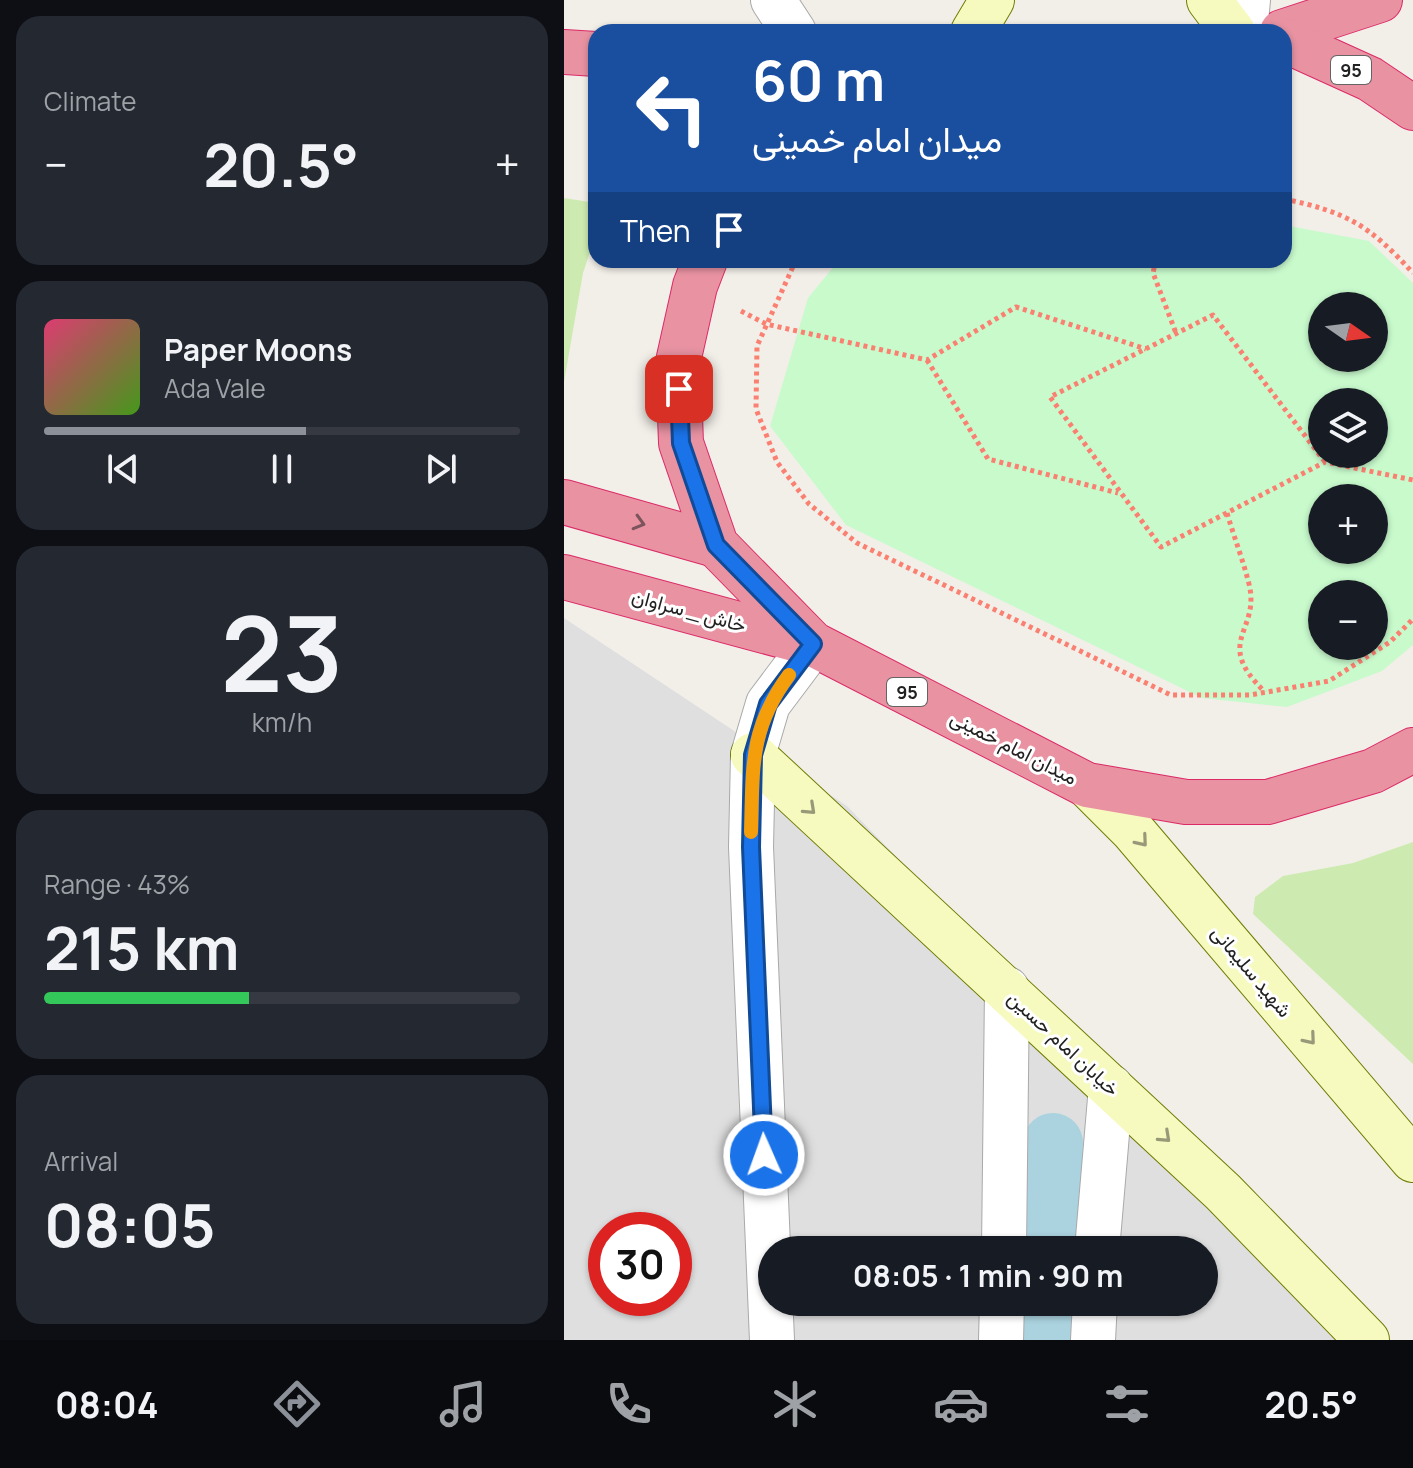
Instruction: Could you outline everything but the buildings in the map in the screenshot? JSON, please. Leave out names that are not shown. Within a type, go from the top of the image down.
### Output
[{"type":"highway","points":[[1292,29],[1380,0]]},
{"type":"highway","name":"95","points":[[1292,44],[1370,79],[1413,108]]},
{"type":"highway","points":[[564,52],[588,54]]},
{"type":"highway","name":"میدان امام خمینی","points":[[700,273],[678,362],[681,443],[716,545],[813,644],[1087,785],[1186,802],[1268,802],[1373,771],[1413,750]]},
{"type":"highway","name":"95","points":[[564,502],[716,545]]},
{"type":"highway","name":"خاش _ سراوان","points":[[564,577],[813,644]]},
{"type":"street","points":[[773,0],[789,24]]},
{"type":"street","points":[[978,24],[992,0]]},
{"type":"street","points":[[1209,0],[1227,24]]},
{"type":"street","points":[[772,1340],[751,847],[753,755],[768,704],[813,644]]},
{"type":"street","name":"خیابان امام حسین","points":[[753,755],[1223,1192],[1367,1340]]},
{"type":"street","name":"شهید سلیمانی","points":[[1087,785],[1133,831],[1413,1160]]},
{"type":"street","points":[[1004,1236],[1007,989]]},
{"type":"street","points":[[1098,1236],[1111,1087]]},
{"type":"street","points":[[1001,1340],[1002,1316]]},
{"type":"street","points":[[1093,1340],[1094,1316]]},
{"type":"lane","points":[[1251,24],[1253,0]]},
{"type":"path","points":[[1292,201],[1332,209],[1380,236],[1413,273]]},
{"type":"path","points":[[792,268],[757,346],[756,409],[777,462],[809,504],[857,543],[1171,695],[1266,693],[1329,681],[1390,642],[1413,619]]},
{"type":"path","points":[[1154,268],[1153,273],[1176,333]]},
{"type":"path","points":[[700,273],[766,324],[927,360],[1016,307],[1146,349]]},
{"type":"path","points":[[1308,440],[1213,315],[1050,397],[1161,547],[1313,468]]},
{"type":"path","points":[[927,360],[988,459],[1121,494]]},
{"type":"path","points":[[1354,468],[1413,480]]},
{"type":"path","points":[[1227,513],[1250,586],[1239,657],[1248,675],[1266,693]]},
{"type":"shaded area","points":[[564,618],[847,806],[1365,1340],[564,1340]]},
{"type":"green space","points":[[564,198],[588,202],[588,258],[564,382]]},
{"type":"green space","points":[[1292,227],[1369,241],[1413,283],[1413,645],[1382,671],[1287,707],[1202,698],[846,525],[770,426],[808,298],[832,268],[1292,268]]},
{"type":"green space","points":[[1413,842],[1413,1064],[1253,914],[1255,897],[1283,876],[1353,863]]},
{"type":"waterway","points":[[1050,1236],[1053,1143]]},
{"type":"waterway","points":[[1046,1340],[1047,1316]]},
{"type":"slow traffic","points":[[751,832],[753,755],[768,704],[789,675]]},
{"type":"route","points":[[679,389],[681,443],[716,545],[813,644],[768,704],[753,755],[751,847],[764,1155]]}]
